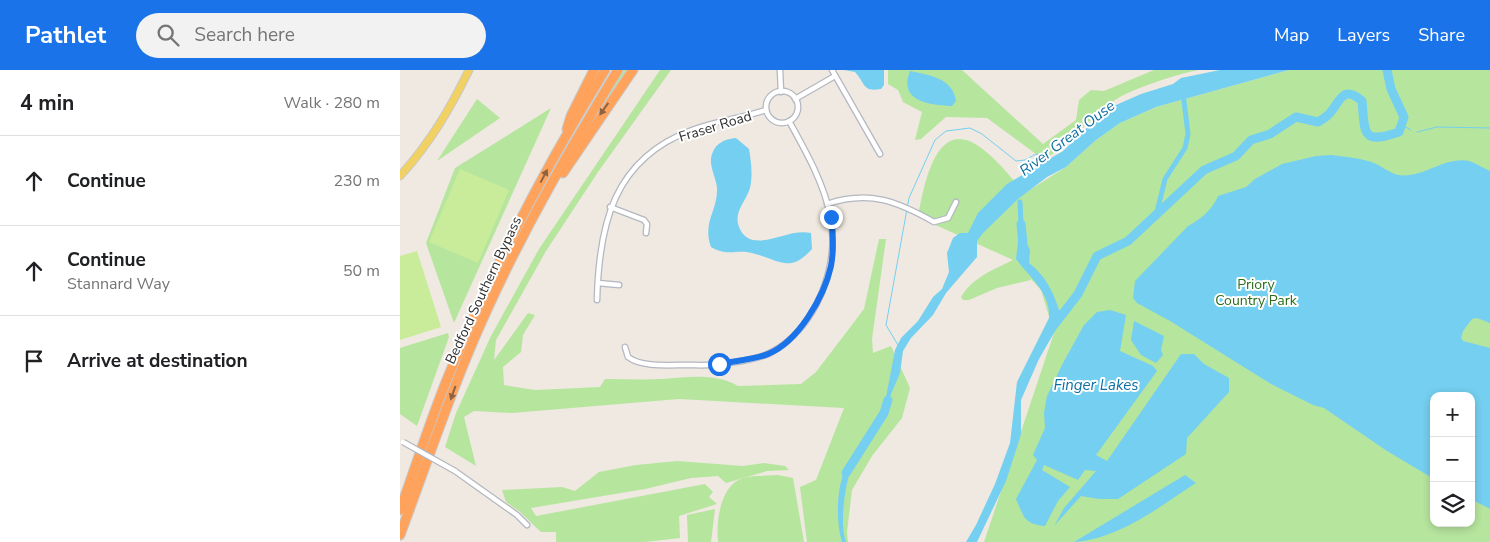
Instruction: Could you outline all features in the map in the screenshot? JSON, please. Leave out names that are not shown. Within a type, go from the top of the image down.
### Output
[{"type":"highway","points":[[563,141],[571,116],[594,70]]},
{"type":"highway","name":"Bedford Southern Bypass","points":[[400,510],[447,379],[477,310],[506,248],[563,141],[605,70]]},
{"type":"highway","name":"Bedford Southern Bypass","points":[[400,535],[485,313],[537,207],[618,70]]},
{"type":"highway","points":[[537,207],[551,192],[583,140],[633,70]]},
{"type":"main road","points":[[400,176],[436,132],[450,110],[469,70]]},
{"type":"street","points":[[780,70],[781,92]]},
{"type":"street","points":[[832,70],[880,154]]},
{"type":"street","points":[[795,99],[835,76]]},
{"type":"street","points":[[781,92],[787,93],[795,99],[797,112],[789,121],[777,123],[772,120],[766,110],[771,96],[781,92]]},
{"type":"street","name":"Fraser Road","points":[[597,300],[600,249],[610,207],[626,178],[639,163],[660,145],[694,129],[766,110]]},
{"type":"street","points":[[625,347],[628,356],[641,363],[713,365],[768,354],[781,346],[807,320],[817,303],[830,268],[833,234],[827,204],[789,121]]},
{"type":"street","points":[[827,204],[865,196],[896,203],[934,222],[949,216],[956,202]]},
{"type":"street","points":[[610,207],[644,220],[647,224],[646,233]]},
{"type":"street","points":[[598,283],[619,284]]},
{"type":"street","points":[[402,441],[455,472],[504,505],[527,525]]},
{"type":"green space","points":[[624,70],[629,70],[594,118],[592,116]]},
{"type":"green space","points":[[660,70],[671,70],[598,172],[546,251],[496,340],[494,360],[528,313],[535,315],[523,335],[521,352],[503,367],[504,385],[535,390],[600,387],[605,379],[692,377],[721,379],[738,386],[801,384],[816,372],[864,309],[879,239],[886,239],[872,339],[873,353],[891,346],[910,388],[902,418],[872,456],[852,490],[847,532],[848,542],[807,542],[800,487],[816,480],[844,408],[679,399],[512,413],[474,411],[464,417],[476,466],[445,447],[456,413],[491,336],[539,249]]},
{"type":"green space","points":[[888,70],[962,70],[1043,144],[1076,120],[1079,100],[1091,90],[1104,91],[1154,70],[1198,70],[1155,82],[1115,100],[1063,146],[1044,160],[987,118],[946,117],[921,139],[915,140],[922,112],[903,102],[898,90],[888,84]]},
{"type":"green space","name":"Priory Country Park","points":[[1289,70],[1490,70],[1490,542],[984,542],[1054,333],[1041,290],[1030,278],[1031,280],[997,288],[969,300],[963,300],[961,297],[977,279],[1013,260],[918,217],[929,171],[944,145],[955,139],[969,141],[985,151],[1025,193],[1066,167],[1096,140],[1120,123],[1156,107]]},
{"type":"green space","points":[[477,99],[500,118],[437,161]]},
{"type":"green space","points":[[551,108],[454,323],[426,243],[455,168]]},
{"type":"green space","points":[[460,169],[509,190],[478,263],[429,242]]},
{"type":"green space","points":[[417,251],[441,327],[400,340],[400,256]]},
{"type":"green space","points":[[448,333],[449,337],[417,426],[400,414],[400,348]]},
{"type":"green space","points":[[677,461],[743,466],[764,463],[785,466],[789,470],[767,471],[726,483],[718,476],[691,478],[645,489],[531,508],[536,516],[705,484],[713,492],[709,497],[717,504],[679,516],[680,538],[645,542],[556,542],[556,532],[541,532],[520,512],[506,502],[502,490],[562,487],[575,491],[599,472],[636,465]]},
{"type":"green space","points":[[778,475],[793,478],[804,542],[718,542],[721,505],[729,488],[743,478]]},
{"type":"green space","points":[[715,509],[711,542],[688,542],[687,515]]},
{"type":"water","points":[[844,70],[884,70],[884,85],[881,89],[867,88],[855,72]]},
{"type":"water","points":[[1220,70],[1289,70],[1156,107],[1120,123],[1096,140],[1066,167],[1047,177],[1018,199],[983,233],[977,241],[977,257],[946,293],[933,315],[911,338],[903,351],[900,373],[883,413],[895,350],[901,338],[918,321],[933,297],[942,289],[949,272],[947,253],[953,238],[960,233],[968,233],[978,213],[1007,184],[1063,151],[1096,119],[1116,105],[1141,94],[1173,84],[1181,78]]},
{"type":"water","points":[[910,71],[932,76],[945,82],[954,93],[956,101],[952,106],[934,104],[918,99],[908,89],[907,81]]},
{"type":"water","points":[[736,138],[749,149],[751,168],[750,188],[738,214],[738,225],[744,235],[753,240],[768,240],[804,232],[811,233],[812,249],[797,261],[784,263],[752,253],[722,252],[711,247],[708,230],[717,196],[717,188],[711,158],[719,144],[725,140]]},
{"type":"water","points":[[1332,155],[1369,161],[1398,175],[1416,174],[1442,164],[1460,160],[1472,162],[1490,171],[1490,323],[1477,318],[1472,319],[1463,331],[1461,338],[1463,341],[1490,348],[1490,509],[1475,501],[1475,392],[1430,392],[1430,477],[1387,451],[1324,408],[1313,405],[1271,384],[1170,321],[1137,303],[1133,298],[1135,281],[1188,226],[1206,214],[1218,196],[1246,187],[1255,179],[1282,164],[1316,156]]},
{"type":"water","points":[[1022,233],[1030,250],[1029,263],[1046,281],[1057,303],[1062,319],[1039,359],[1021,400],[1021,434],[1006,481],[977,542],[966,542],[995,484],[1010,443],[1017,382],[1049,318],[1049,309],[1043,293],[1016,259],[1019,234]]},
{"type":"water","name":"Finger Lakes","points":[[1110,310],[1126,315],[1120,351],[1153,366],[1157,371],[1096,455],[1107,461],[1181,354],[1194,354],[1204,364],[1229,378],[1229,392],[1187,438],[1186,454],[1118,499],[1099,499],[1081,496],[1054,526],[1064,508],[1096,471],[1085,470],[1078,480],[1044,465],[1042,470],[1070,487],[1058,501],[1045,526],[1038,525],[1029,521],[1023,515],[1016,499],[1037,460],[1033,455],[1045,428],[1044,413],[1047,396],[1084,325],[1097,312]]},
{"type":"water","name":"Finger Lakes","points":[[1134,321],[1164,336],[1161,350],[1163,355],[1156,363],[1141,355],[1131,340]]},
{"type":"water","points":[[865,443],[850,471],[843,514],[846,542],[842,542],[838,515],[840,485],[848,465]]},
{"type":"water","points":[[1185,475],[1196,483],[1153,511],[1107,535],[1091,540],[1074,542]]},
{"type":"waterway","points":[[1054,325],[1078,294],[1097,256],[1128,241],[1204,170],[1236,156],[1251,140],[1270,134],[1296,117],[1318,122],[1332,111],[1342,97],[1350,94],[1362,101],[1367,133],[1378,137],[1399,132],[1404,117],[1391,89],[1387,70]]},
{"type":"waterway","points":[[1156,216],[1165,179],[1185,148],[1188,134],[1183,93]]},
{"type":"waterway","points":[[1402,125],[1411,130]]},
{"type":"waterway","points":[[1417,132],[1437,127],[1490,128]]},
{"type":"waterway","points":[[898,345],[886,325],[909,198],[935,140],[946,131],[970,128],[982,134],[1016,161],[1025,160],[1036,154],[1050,160]]},
{"type":"waterway","points":[[1020,202],[1021,224]]},
{"type":"waterway","points":[[1021,224],[1023,244]]},
{"type":"waterway","name":"River Great Ouse","points":[[846,473],[884,413],[888,400]]},
{"type":"route","points":[[719,364],[768,354],[781,346],[807,320],[817,303],[830,268],[833,234],[831,217]]}]
